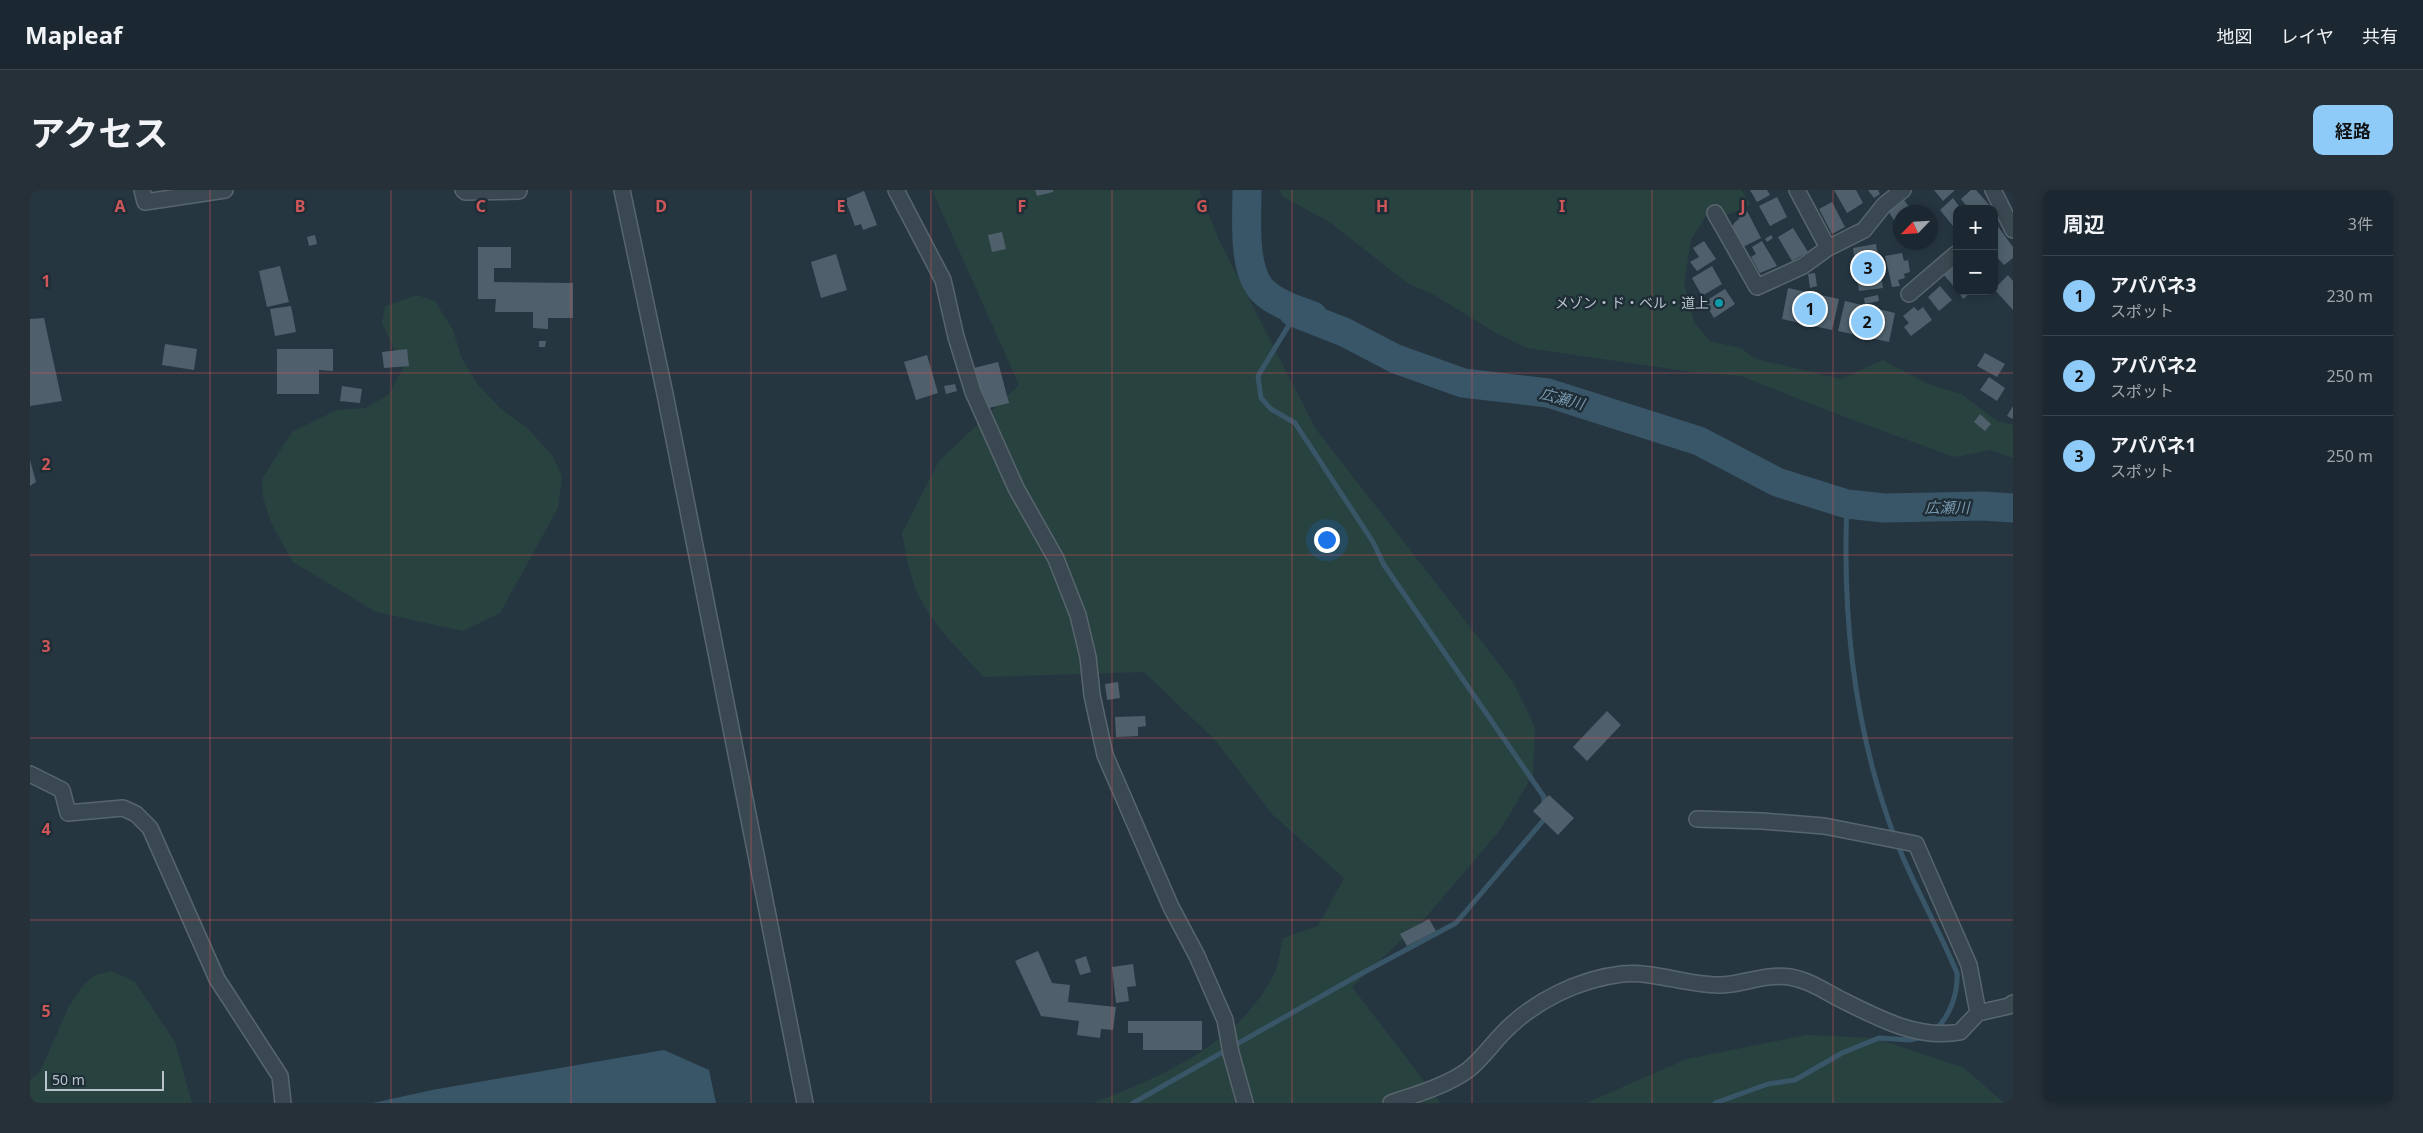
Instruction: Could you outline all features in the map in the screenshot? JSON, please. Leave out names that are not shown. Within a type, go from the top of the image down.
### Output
[{"type":"street","points":[[142,190],[145,202],[225,190]]},
{"type":"street","points":[[463,190],[465,192],[518,191]]},
{"type":"street","points":[[622,190],[667,404],[805,1103]]},
{"type":"street","points":[[896,190],[928,247],[943,280],[956,337],[973,392],[1016,488],[1056,559],[1078,614],[1088,657],[1092,695],[1105,755],[1170,907],[1197,956],[1225,1020],[1231,1053],[1245,1103]]},
{"type":"street","points":[[1797,190],[1828,248]]},
{"type":"street","points":[[1715,213],[1757,287],[1803,266],[1828,248],[1864,230],[1884,204],[1903,190]]},
{"type":"street","points":[[1993,190],[1999,216],[2013,230]]},
{"type":"street","points":[[1909,294],[1953,256]]},
{"type":"street","points":[[30,774],[62,790],[68,813],[123,808],[136,814],[150,828],[217,979],[280,1076],[284,1103]]},
{"type":"street","points":[[1697,819],[1762,821],[1824,826],[1916,844],[1969,966],[1978,1013]]},
{"type":"street","points":[[1392,1103],[1435,1087],[1467,1070],[1505,1031],[1528,1011],[1549,998],[1588,982],[1620,974],[1638,973],[1720,985],[1776,976],[1792,977],[1810,982],[1909,1030],[1935,1035],[1960,1032],[1978,1013],[2009,1006],[2013,1003]]},
{"type":"green space","points":[[932,190],[1199,190],[1219,240],[1315,428],[1513,682],[1535,727],[1533,775],[1500,830],[1426,917],[1352,987],[1441,1103],[1093,1103],[1172,1069],[1198,1054],[1221,1037],[1261,997],[1278,964],[1283,938],[1318,926],[1344,878],[1273,815],[1215,740],[1144,672],[984,677],[942,631],[924,605],[910,572],[902,533],[939,461],[1019,385]]},
{"type":"green space","points":[[1280,190],[1742,190],[1751,205],[1722,217],[1714,202],[1691,240],[1684,284],[1694,322],[1710,341],[1740,348],[1756,359],[1841,379],[1883,360],[1928,384],[1961,394],[1997,421],[2013,425],[2013,458],[1991,450],[1954,457],[1741,376],[1685,371],[1527,348],[1496,333],[1436,296],[1407,283],[1331,223],[1282,196]]},
{"type":"green space","points":[[417,295],[435,301],[453,330],[462,359],[478,385],[500,408],[528,429],[552,455],[562,476],[558,508],[500,613],[463,631],[376,612],[293,562],[271,523],[263,497],[262,479],[292,432],[337,410],[366,408],[389,394],[403,368],[382,323],[385,306]]},
{"type":"green space","points":[[112,971],[135,982],[175,1042],[192,1103],[30,1103],[30,1080],[40,1072],[69,1006],[84,984],[95,975]]},
{"type":"green space","points":[[1806,1035],[1875,1038],[1964,1068],[2004,1103],[1586,1103],[1687,1059]]},
{"type":"water","points":[[664,1050],[709,1070],[716,1103],[373,1103],[432,1090]]},
{"type":"building","points":[[1035,190],[1053,190],[1053,192],[1037,196]]},
{"type":"building","points":[[1750,190],[1767,190],[1770,195],[1757,202]]},
{"type":"building","points":[[1834,190],[1856,190],[1863,203],[1847,213]]},
{"type":"building","points":[[1868,190],[1878,190],[1880,194],[1874,198]]},
{"type":"building","points":[[1934,190],[1955,190],[1943,201]]},
{"type":"building","points":[[1971,190],[1976,190],[1989,205],[1966,205],[1961,199]]},
{"type":"building","points":[[864,191],[877,225],[863,230],[861,224],[855,226],[845,199]]},
{"type":"building","points":[[1777,197],[1787,217],[1770,226],[1759,206]]},
{"type":"building","points":[[1953,198],[1958,205],[1953,205],[1953,226],[1940,210]]},
{"type":"building","points":[[1904,200],[1908,205],[1897,205]]},
{"type":"building","points":[[1832,202],[1845,227],[1832,234],[1819,209]]},
{"type":"building","points":[[1893,208],[1893,218],[1888,211]]},
{"type":"building","points":[[1747,211],[1761,238],[1741,248],[1731,228],[1739,219],[1738,216]]},
{"type":"building","points":[[1998,226],[2013,247],[2013,258],[2004,265],[1998,258]]},
{"type":"building","points":[[1793,228],[1808,252],[1792,261],[1778,237]]},
{"type":"building","points":[[1002,232],[1006,249],[992,252],[988,235]]},
{"type":"building","points":[[315,235],[317,244],[309,246],[307,237]]},
{"type":"building","points":[[1771,235],[1773,238],[1767,242],[1765,239]]},
{"type":"building","points":[[1704,241],[1716,259],[1697,271],[1690,262],[1699,257],[1693,248]]},
{"type":"building","points":[[1762,241],[1777,266],[1760,273],[1751,257],[1756,254],[1752,247]]},
{"type":"building","points":[[1876,244],[1883,288],[1859,291],[1853,248]]},
{"type":"building","points":[[478,247],[511,247],[511,268],[494,268],[494,282],[573,283],[573,318],[548,318],[548,329],[533,328],[533,312],[495,312],[496,299],[478,299]]},
{"type":"building","points":[[1902,253],[1904,261],[1908,260],[1910,272],[1904,274],[1905,278],[1898,280],[1900,286],[1892,287],[1885,256]]},
{"type":"building","points":[[836,254],[847,290],[821,298],[811,262]]},
{"type":"building","points":[[280,266],[289,302],[267,307],[259,271]]},
{"type":"building","points":[[1712,266],[1722,284],[1702,296],[1692,278]]},
{"type":"building","points":[[1953,268],[1953,285],[1944,275]]},
{"type":"building","points":[[1815,273],[1817,286],[1810,288],[1808,274]]},
{"type":"building","points":[[2008,275],[2013,281],[2013,310],[1998,293],[1998,285]]},
{"type":"building","points":[[1940,286],[1952,300],[1939,311],[1928,297]]},
{"type":"building","points":[[1788,288],[1839,299],[1832,330],[1782,319]]},
{"type":"building","name":"メゾン・ド・ベル・道上","points":[[1725,289],[1735,304],[1714,318],[1704,302]]},
{"type":"building","points":[[1878,295],[1879,301],[1865,304],[1864,298]]},
{"type":"building","points":[[1845,301],[1895,313],[1889,342],[1838,331]]},
{"type":"building","points":[[291,306],[296,332],[275,336],[270,309]]},
{"type":"building","points":[[1914,307],[1918,311],[1923,307],[1932,320],[1911,336],[1904,327],[1909,323],[1903,316]]},
{"type":"building","points":[[44,318],[62,401],[30,406],[30,319]]},
{"type":"building","points":[[539,341],[546,341],[545,347],[539,347]]},
{"type":"building","points":[[165,344],[197,349],[194,370],[162,365]]},
{"type":"building","points":[[277,349],[333,349],[333,371],[319,370],[319,394],[277,394]]},
{"type":"building","points":[[407,349],[409,366],[384,368],[382,352]]},
{"type":"building","points":[[1985,353],[2005,364],[1997,377],[1977,366]]},
{"type":"building","points":[[927,355],[938,393],[916,400],[904,362]]},
{"type":"building","points":[[998,362],[1009,403],[985,409],[974,368]]},
{"type":"building","points":[[1989,377],[2005,388],[1997,401],[1980,390]]},
{"type":"building","points":[[955,384],[957,391],[946,394],[944,386]]},
{"type":"building","points":[[342,386],[362,389],[360,403],[340,401]]},
{"type":"building","points":[[2013,406],[2013,419],[2007,416]]},
{"type":"building","points":[[1980,414],[1991,424],[1985,431],[1974,422]]},
{"type":"building","points":[[30,460],[36,482],[30,486]]},
{"type":"building","points":[[1118,682],[1120,698],[1107,700],[1105,684]]},
{"type":"building","points":[[1607,711],[1621,725],[1587,761],[1573,747]]},
{"type":"building","points":[[1145,716],[1146,726],[1138,727],[1138,736],[1116,737],[1115,717]]},
{"type":"building","points":[[1549,795],[1574,818],[1558,835],[1533,811]]},
{"type":"building","points":[[1429,919],[1436,931],[1407,946],[1400,934]]},
{"type":"building","points":[[1038,951],[1052,983],[1070,985],[1068,1002],[1116,1007],[1113,1030],[1101,1029],[1100,1038],[1077,1035],[1079,1021],[1041,1016],[1015,961]]},
{"type":"building","points":[[1086,956],[1091,972],[1080,975],[1075,960]]},
{"type":"building","points":[[1133,964],[1136,986],[1127,987],[1129,1001],[1116,1003],[1112,967]]},
{"type":"building","points":[[1128,1021],[1202,1021],[1202,1050],[1143,1050],[1143,1033],[1128,1033]]},
{"type":"waterway","name":"広瀬川","points":[[1247,190],[1247,244],[1252,272],[1257,283],[1264,292],[1275,300],[1313,316]]},
{"type":"waterway","points":[[1293,312],[1289,325],[1258,376],[1261,398],[1271,409],[1295,423],[1373,542],[1384,565],[1544,797],[1544,802],[1547,805]]},
{"type":"waterway","name":"広瀬川","points":[[1293,312],[1344,332],[1396,359],[1463,383],[1548,393],[1699,441],[1777,482],[1847,504],[1884,508],[1983,506],[2013,508]]},
{"type":"waterway","points":[[1847,504],[1846,546],[1849,632],[1861,716],[1870,757],[1881,798],[1895,838],[1957,973],[1956,988],[1950,1010],[1936,1029]]},
{"type":"waterway","points":[[1133,1103],[1357,976],[1456,923],[1547,816]]},
{"type":"waterway","points":[[1715,1103],[1768,1084],[1795,1080],[1842,1053],[1879,1038],[1910,1040],[1922,1037]]},
{"type":"place","name":"アパパネ1","points":[[1868,268]]},
{"type":"place","name":"メゾン・ド・ベル・道上","points":[[1719,303]]},
{"type":"place","name":"アパパネ3","points":[[1810,309]]},
{"type":"place","name":"アパパネ2","points":[[1867,322]]}]
